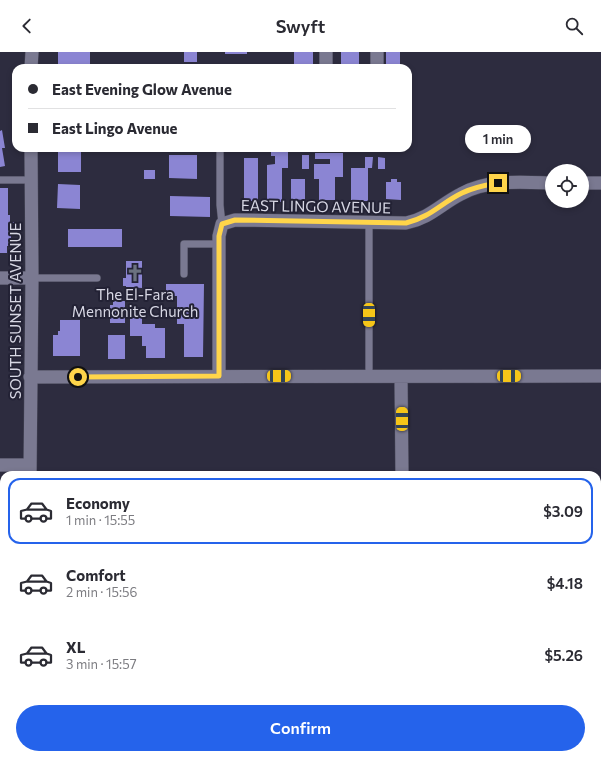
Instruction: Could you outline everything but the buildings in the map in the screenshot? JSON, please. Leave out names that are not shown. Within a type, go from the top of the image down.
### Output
[{"type":"street","points":[[31,64],[32,52]]},
{"type":"street","points":[[326,52],[326,64]]},
{"type":"street","points":[[377,52],[377,64]]},
{"type":"street","name":"SOUTH SUNSET AVENUE","points":[[30,470],[32,278],[31,152]]},
{"type":"street","name":"EAST LINGO AVENUE","points":[[219,376],[219,236],[222,224],[235,220],[406,223],[425,217],[460,194],[486,185],[512,182],[545,182]]},
{"type":"street","points":[[589,183],[601,183]]},
{"type":"street","points":[[0,278],[32,278]]},
{"type":"street","points":[[30,377],[601,376]]},
{"type":"street","points":[[401,377],[402,471]]},
{"type":"street","points":[[0,465],[30,470]]},
{"type":"lane","points":[[220,152],[220,205],[222,224]]},
{"type":"lane","points":[[0,180],[31,180]]},
{"type":"lane","points":[[369,223],[369,377]]},
{"type":"lane","points":[[184,274],[184,244],[219,244]]},
{"type":"lane","points":[[32,278],[97,278]]},
{"type":"place","name":"The El-Fara Mennonite Church","points":[[135,273]]},
{"type":"route","points":[[78,377],[219,376],[219,236],[222,224],[235,220],[406,223],[425,217],[460,194],[473,188],[498,183]]}]
